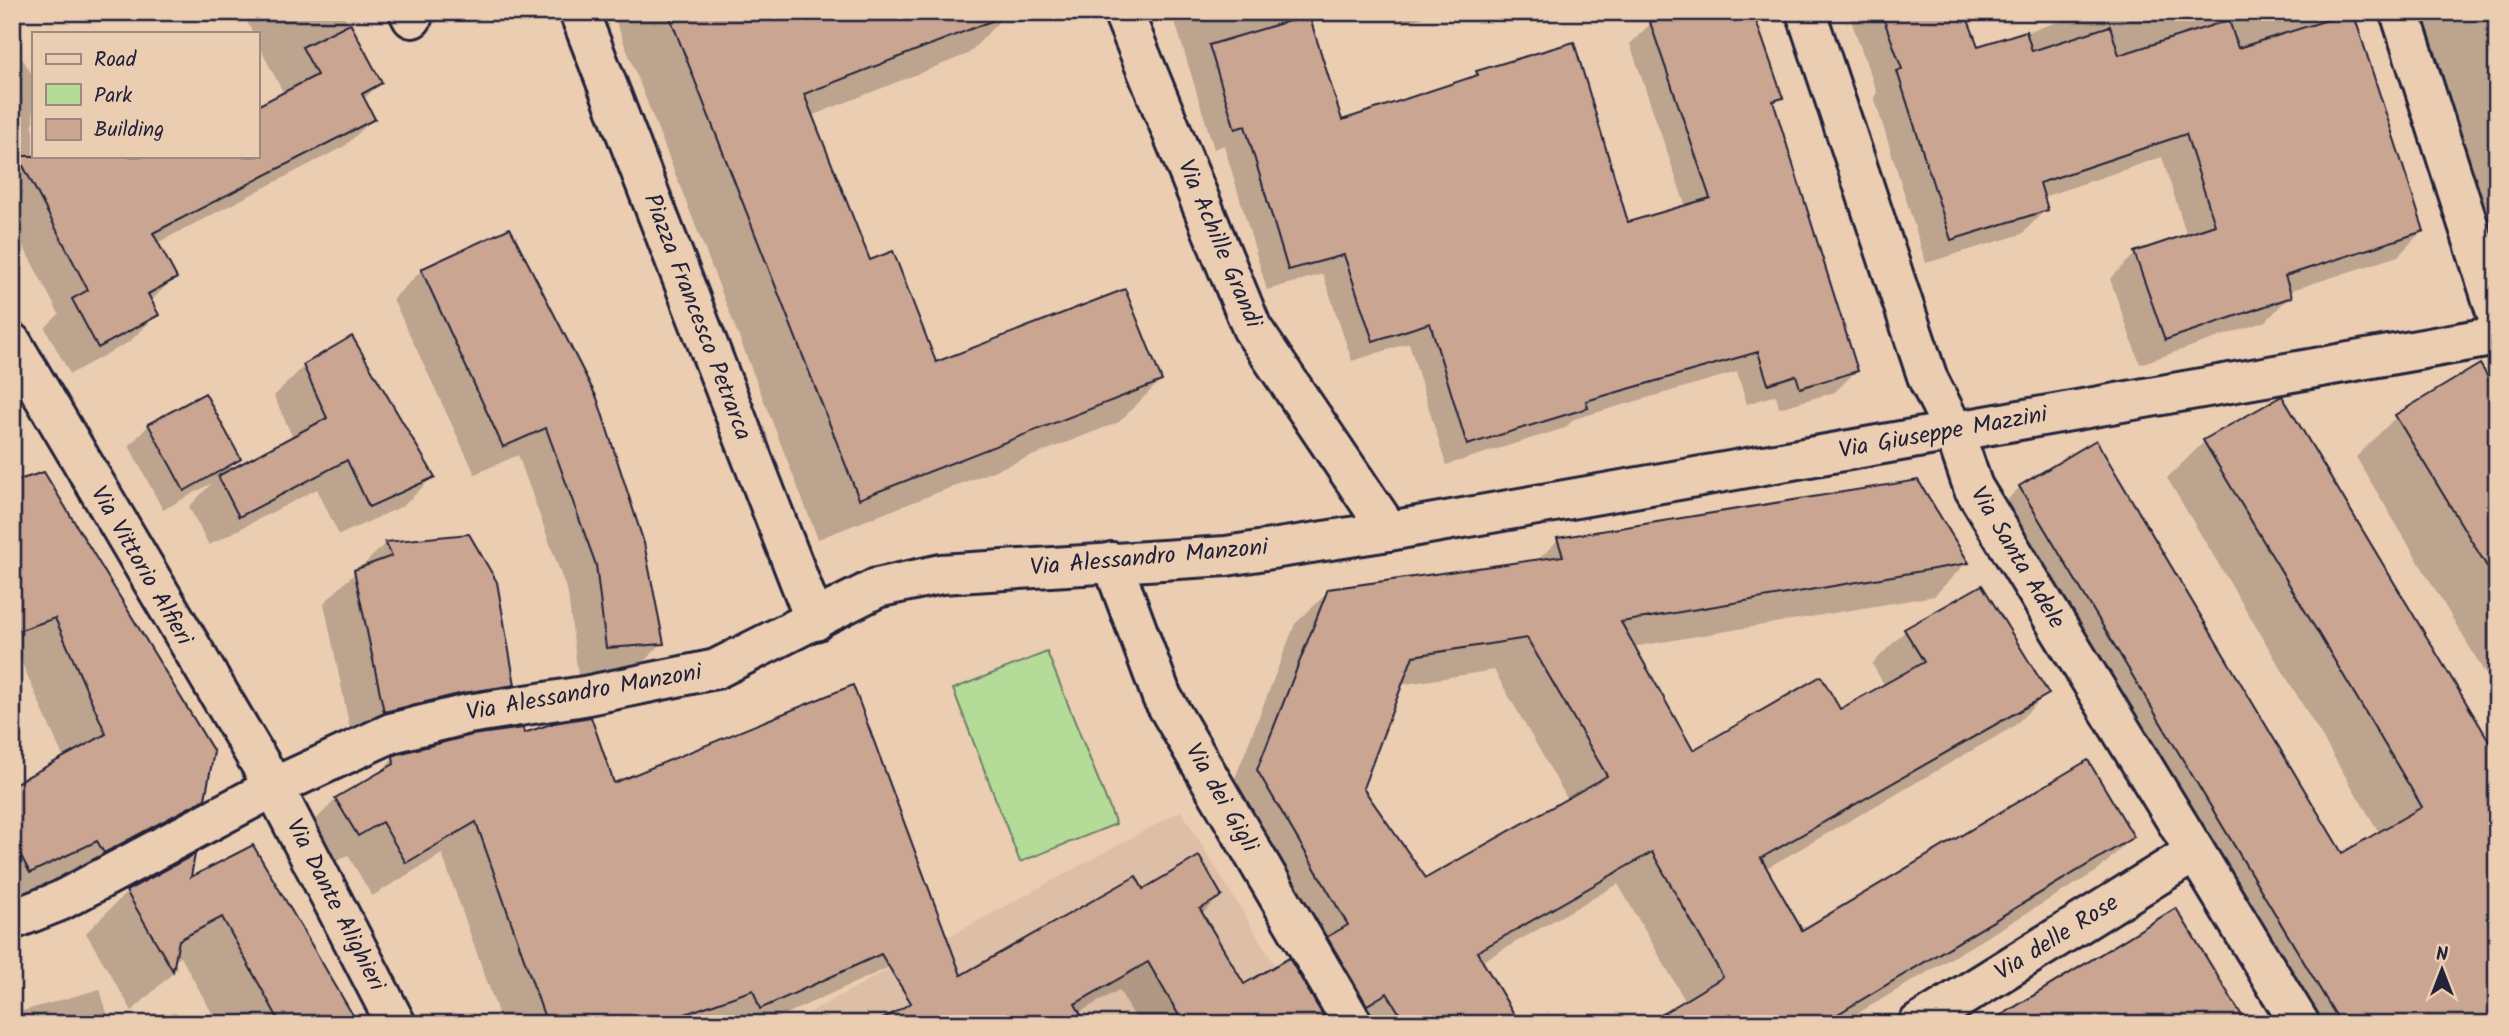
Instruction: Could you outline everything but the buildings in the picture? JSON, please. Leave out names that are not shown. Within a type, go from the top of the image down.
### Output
[{"type":"street","name":"Piazza Francesco Petrarca","points":[[579,12],[815,621]]},
{"type":"street","name":"Via Achille Grandi","points":[[1123,12],[1252,328],[1389,531]]},
{"type":"street","name":"Via Santa Adele","points":[[1806,12],[1927,379],[1954,431],[1973,487],[2300,1024]]},
{"type":"street","points":[[2400,12],[2497,315]]},
{"type":"street","name":"Via Giuseppe Mazzini","points":[[1389,531],[2497,336]]},
{"type":"street","name":"Via Vittorio Alfieri","points":[[12,343],[274,787]]},
{"type":"street","name":"Via Alessandro Manzoni","points":[[12,920],[60,901],[127,868],[274,787],[391,733],[468,713],[584,696],[716,669],[877,588],[941,574],[1226,556],[1389,531]]},
{"type":"street","name":"Via dei Gigli","points":[[1112,562],[1162,697],[1353,1024]]},
{"type":"street","name":"Via Dante Alighieri","points":[[274,787],[396,1024]]},
{"type":"street","name":"Via delle Rose","points":[[1918,1024],[2195,852]]},
{"type":"shaded area","points":[[1181,811],[1311,1024],[788,1024]]},
{"type":"green space","points":[[1047,652],[1116,824],[1020,862],[953,689]]}]
